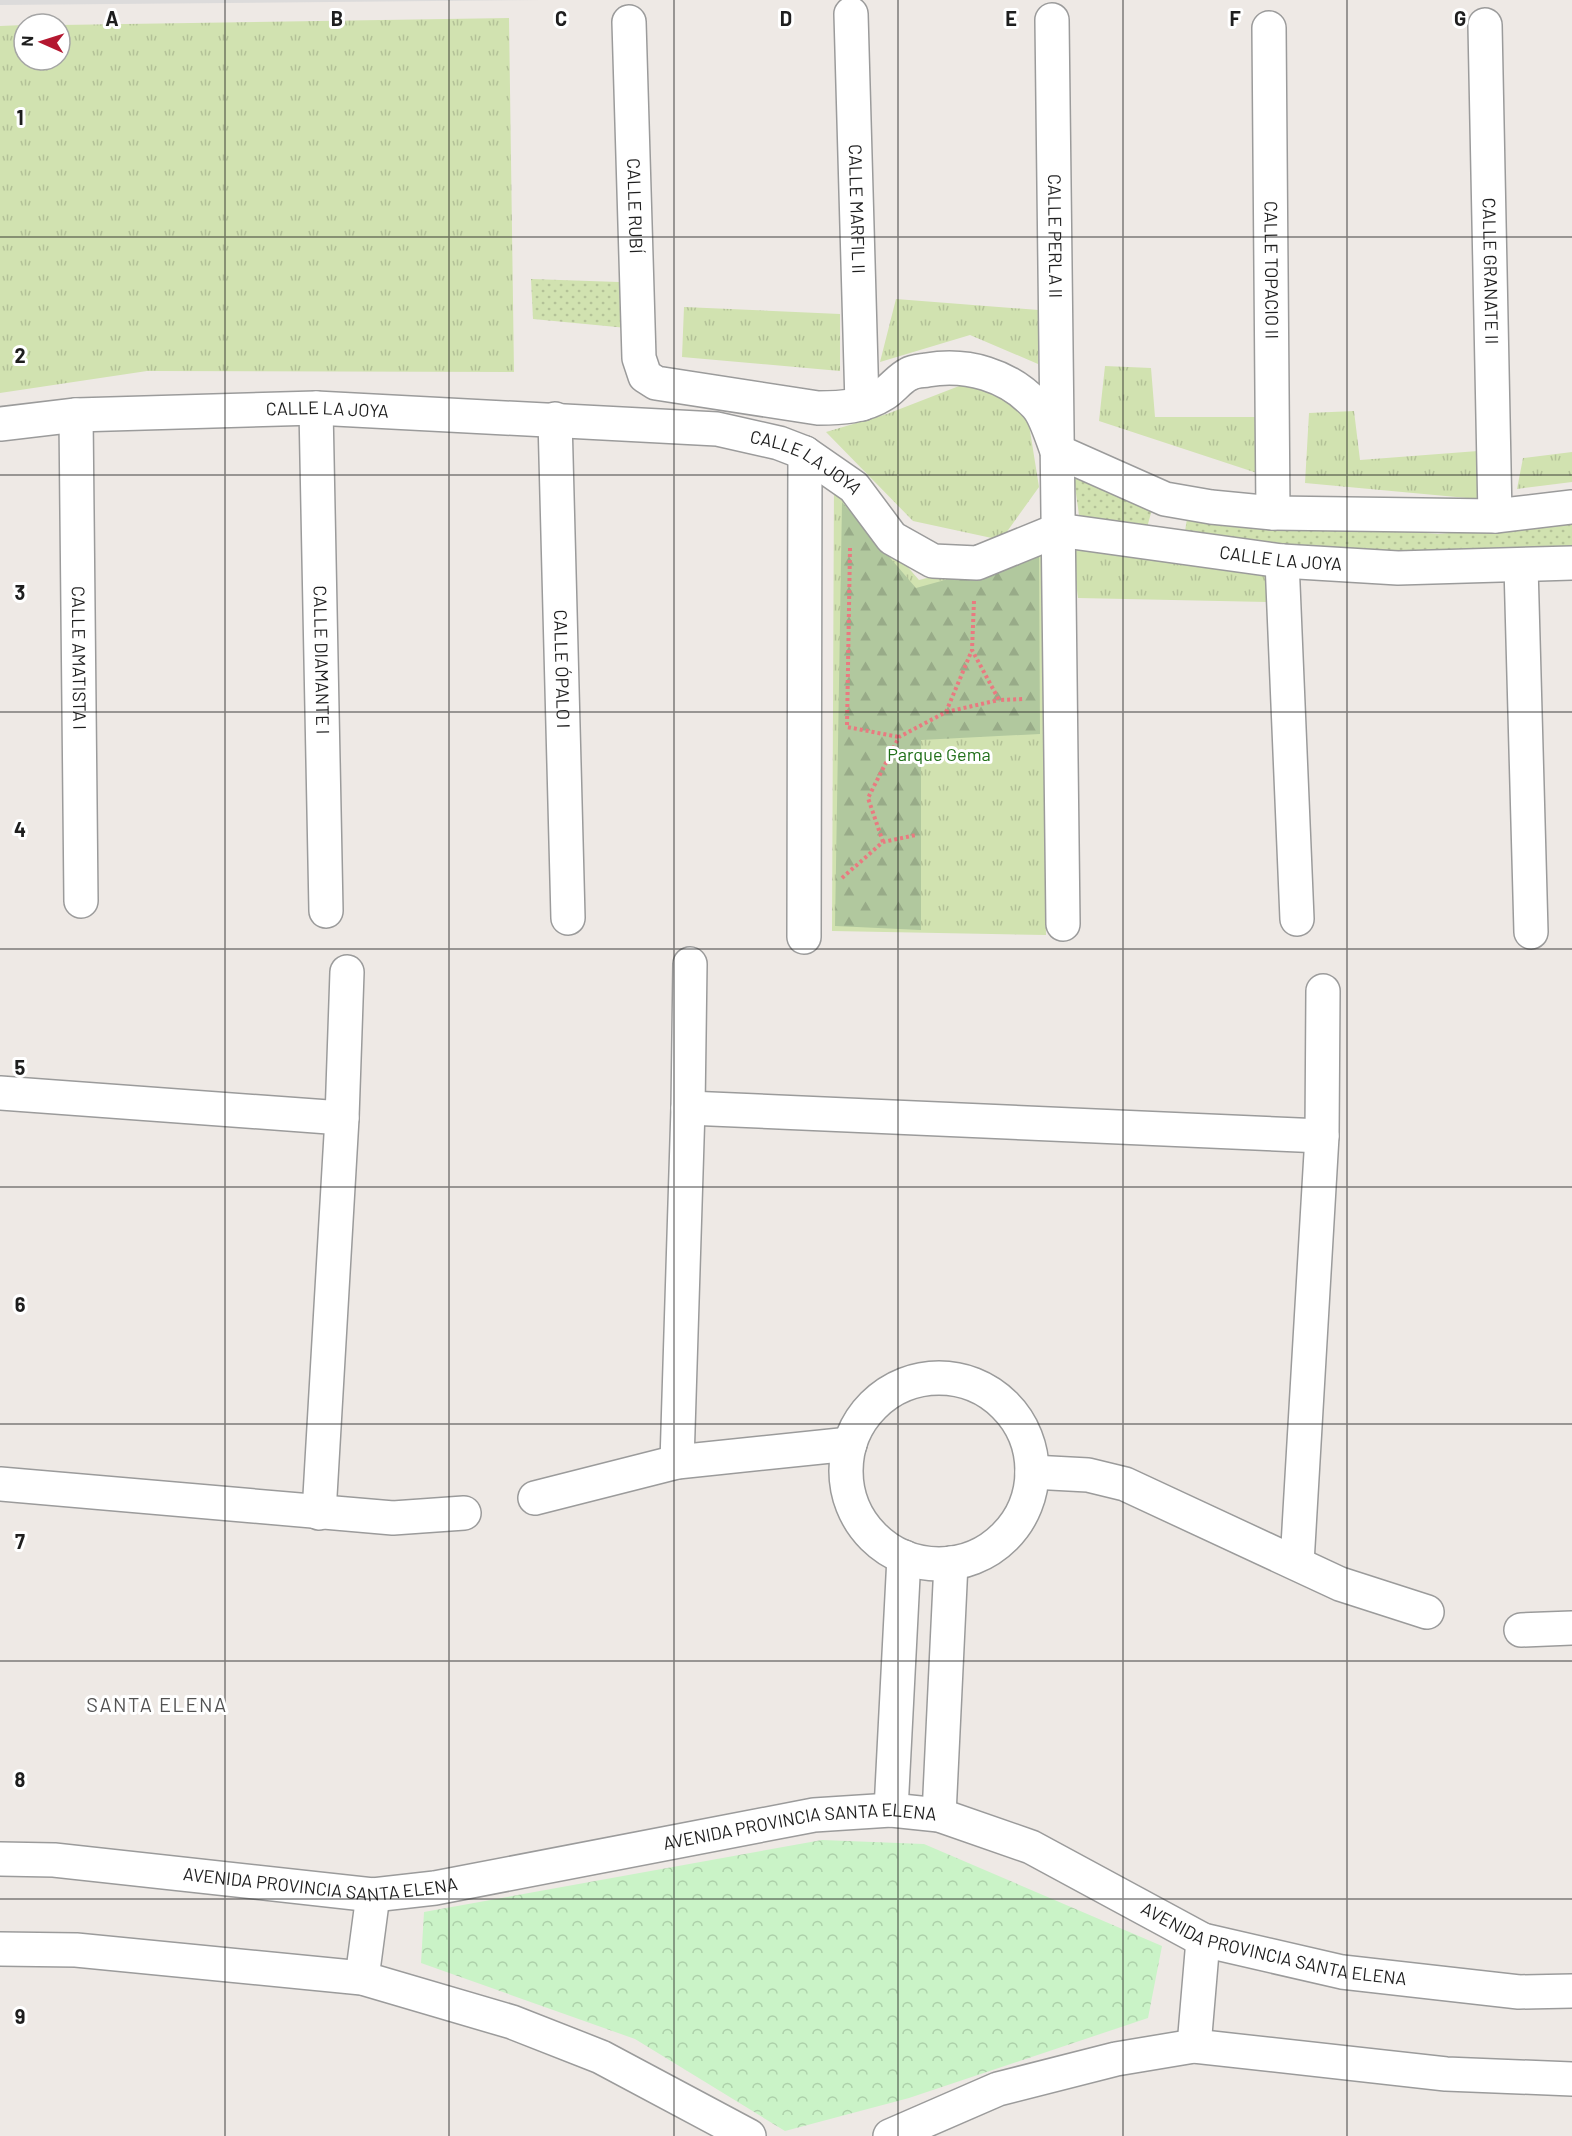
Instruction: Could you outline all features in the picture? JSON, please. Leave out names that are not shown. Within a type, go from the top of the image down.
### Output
[{"type":"street","name":"CALLE MARFIL II","points":[[851,14],[862,404]]},
{"type":"street","name":"CALLE PERLA II","points":[[1052,20],[1063,924]]},
{"type":"street","name":"CALLE RUBÍ","points":[[629,22],[639,358],[645,376],[656,383],[818,408],[842,408],[862,404]]},
{"type":"street","name":"CALLE GRANATE II","points":[[1485,25],[1495,516]]},
{"type":"street","name":"CALLE TOPACIO II","points":[[1269,28],[1273,513]]},
{"type":"street","points":[[862,404],[883,395],[909,374],[941,368],[967,368],[995,376],[1013,386],[1037,406],[1057,451],[1165,498],[1211,507],[1273,513],[1495,516],[1572,507]]},
{"type":"street","name":"CALLE LA JOYA","points":[[0,424],[76,415],[316,408],[717,429],[779,443],[805,453],[854,487],[892,538],[933,561],[977,563],[1058,530],[1282,561],[1398,568],[1572,563]]},
{"type":"street","name":"CALLE DIAMANTE I","points":[[316,408],[326,911]]},
{"type":"street","name":"CALLE AMATISTA I","points":[[76,415],[81,901]]},
{"type":"street","name":"CALLE ÓPALO I","points":[[555,419],[567,918]]},
{"type":"street","points":[[804,937],[805,453]]},
{"type":"street","points":[[1160,545],[1165,498]]},
{"type":"street","points":[[1282,561],[1298,920]]},
{"type":"street","points":[[1521,566],[1531,932]]},
{"type":"street","points":[[677,1462],[690,964]]},
{"type":"street","points":[[319,1513],[342,1118],[347,972]]},
{"type":"street","points":[[1297,1563],[1322,1136],[1323,991]]},
{"type":"street","points":[[0,1093],[342,1118]]},
{"type":"street","points":[[688,1108],[1322,1136]]},
{"type":"street","points":[[939,1378],[968,1382],[994,1395],[1016,1417],[1028,1443],[1032,1473],[1028,1499],[1017,1523],[999,1543],[976,1556],[951,1563],[927,1563],[903,1557],[880,1543],[862,1522],[850,1498],[846,1470],[850,1443],[863,1417],[884,1396],[910,1382],[939,1378]]},
{"type":"street","points":[[535,1498],[677,1462],[850,1443]]},
{"type":"street","points":[[1032,1473],[1088,1475],[1125,1485],[1340,1584],[1427,1612]]},
{"type":"street","points":[[0,1484],[393,1518],[464,1513]]},
{"type":"street","points":[[891,1810],[903,1557]]},
{"type":"street","points":[[939,1815],[951,1563]]},
{"type":"street","points":[[1521,1630],[1572,1628]]},
{"type":"street","name":"AVENIDA PROVINCIA SANTA ELENA","points":[[0,1859],[54,1860],[373,1895],[435,1888],[814,1815],[891,1810],[939,1815],[1031,1847],[1203,1940],[1342,1972],[1519,1992],[1572,1991]]},
{"type":"street","points":[[362,1978],[373,1895]]},
{"type":"street","points":[[1194,2046],[1203,1940]]},
{"type":"street","points":[[0,1949],[76,1950],[362,1978],[512,2022],[601,2057],[749,2136]]},
{"type":"street","points":[[890,2136],[998,2090],[1116,2059],[1194,2046],[1446,2074],[1572,2079]]},
{"type":"path","points":[[850,543],[847,727],[899,737]]},
{"type":"path","points":[[946,712],[972,650],[974,601],[984,598]]},
{"type":"path","points":[[972,650],[999,700]]},
{"type":"path","points":[[883,842],[868,798],[899,737],[946,712],[999,700],[1031,699]]},
{"type":"path","points":[[841,879],[883,842],[916,835]]},
{"type":"shaded area","points":[[0,0],[542,0],[0,5]]},
{"type":"green space","points":[[509,18],[514,372],[147,371],[0,393],[0,26],[12,26],[12,72],[72,72],[72,25]]},
{"type":"green space","points":[[531,279],[619,282],[627,328],[533,319]]},
{"type":"green space","points":[[896,299],[1039,310],[1038,364],[970,335],[880,362]]},
{"type":"green space","points":[[684,307],[840,314],[840,371],[682,357]]},
{"type":"green space","points":[[1105,366],[1151,368],[1155,417],[1259,417],[1260,474],[1099,421]]},
{"type":"green space","points":[[972,381],[1027,412],[1039,487],[1001,540],[913,521],[826,432],[887,414]]},
{"type":"green space","points":[[1354,411],[1360,460],[1478,451],[1478,499],[1305,483],[1309,413]]},
{"type":"green space","points":[[1572,452],[1572,482],[1517,489],[1523,458]]},
{"type":"green space","points":[[1072,465],[1153,506],[1146,531],[1079,515]]},
{"type":"green space","name":"Parque Gema","points":[[834,482],[919,580],[1043,549],[1046,935],[832,931]]},
{"type":"green space","name":"Parque Gema","points":[[842,502],[916,588],[1039,554],[1040,734],[921,740],[921,930],[835,926]]},
{"type":"green space","points":[[1188,512],[1438,534],[1572,522],[1572,552],[1434,561],[1184,538]]},
{"type":"green space","points":[[1071,545],[1268,571],[1267,602],[1078,598]]},
{"type":"green space","points":[[822,1840],[924,1844],[1162,1946],[1148,2018],[909,2098],[785,2131],[635,2039],[421,1963],[424,1912]]},
{"type":"district","name":"SANTA ELENA","points":[[157,1705]]}]
